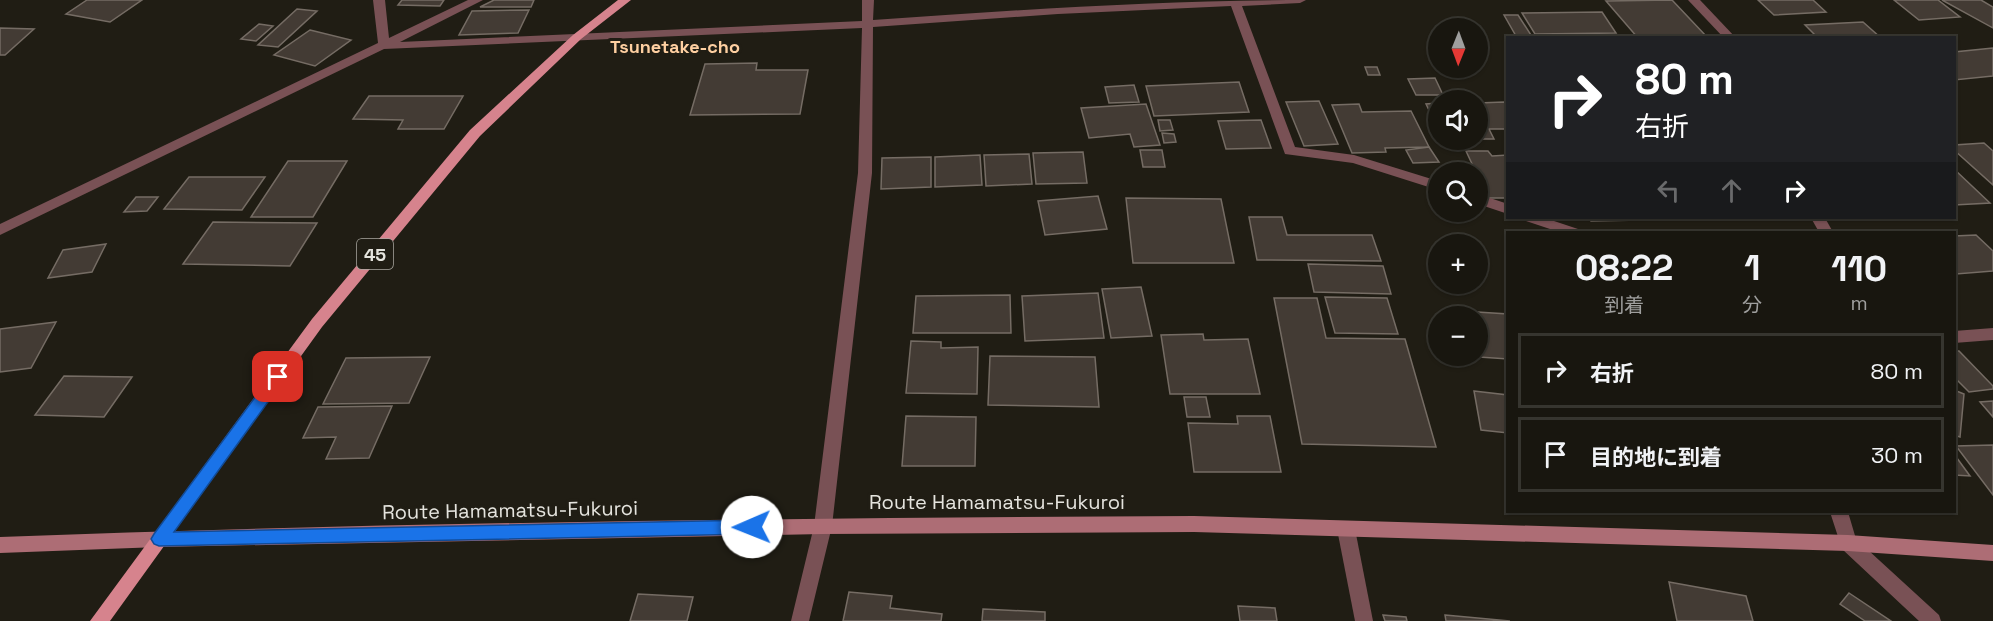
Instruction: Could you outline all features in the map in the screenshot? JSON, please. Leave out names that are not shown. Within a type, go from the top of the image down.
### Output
[{"type":"main road","name":"45","points":[[99,621],[317,323],[467,142],[577,37],[625,0]]},
{"type":"main road","name":"Route Hamamatsu-Fukuroi","points":[[0,545],[159,539],[823,526],[1194,524],[1848,543],[1993,553]]},
{"type":"street","points":[[379,0],[384,46]]},
{"type":"street","points":[[0,230],[477,0]]},
{"type":"street","points":[[800,621],[823,526],[865,173],[868,0]]},
{"type":"street","points":[[384,46],[868,24],[1056,5],[1236,4],[1300,0]]},
{"type":"street","points":[[1694,0],[1729,36]]},
{"type":"street","points":[[1236,4],[1290,151],[1354,159],[1428,183]]},
{"type":"street","points":[[1488,202],[1506,208]]},
{"type":"street","points":[[1534,219],[1570,231]]},
{"type":"street","points":[[1956,337],[1993,334]]},
{"type":"street","points":[[1839,513],[1848,543],[1932,621]]},
{"type":"street","points":[[1346,529],[1364,621]]},
{"type":"building","points":[[87,0],[142,0],[110,22],[66,14]]},
{"type":"building","points":[[402,0],[444,0],[440,6],[398,5]]},
{"type":"building","points":[[494,0],[534,0],[531,7],[480,7]]},
{"type":"building","points":[[1672,0],[1706,36],[1636,36],[1606,1]]},
{"type":"building","points":[[1758,0],[1813,0],[1826,12],[1774,15]]},
{"type":"building","points":[[1894,0],[1938,0],[1960,17],[1919,20]]},
{"type":"building","points":[[1942,0],[1981,0],[1993,7],[1993,28]]},
{"type":"building","points":[[297,9],[317,11],[278,47],[258,45]]},
{"type":"building","points":[[529,10],[518,33],[459,35],[472,11]]},
{"type":"building","points":[[1602,12],[1616,33],[1535,34],[1522,13]]},
{"type":"building","points":[[1504,15],[1518,15],[1531,35],[1516,36]]},
{"type":"building","points":[[1863,22],[1879,36],[1816,36],[1805,25]]},
{"type":"building","points":[[259,24],[273,26],[256,41],[241,39]]},
{"type":"building","points":[[0,28],[34,29],[5,55],[0,55]]},
{"type":"building","points":[[310,30],[351,40],[315,66],[274,55]]},
{"type":"building","points":[[1993,48],[1993,76],[1956,80],[1956,52]]},
{"type":"building","points":[[757,63],[756,70],[808,70],[800,114],[690,115],[705,64]]},
{"type":"building","points":[[1365,67],[1377,67],[1380,75],[1368,75]]},
{"type":"building","points":[[1435,78],[1441,90],[1428,90],[1428,95],[1416,95],[1408,79]]},
{"type":"building","points":[[1239,82],[1249,112],[1154,116],[1146,86]]},
{"type":"building","points":[[1134,85],[1139,102],[1109,103],[1105,87]]},
{"type":"building","points":[[369,96],[463,96],[444,129],[398,129],[403,120],[353,119]]},
{"type":"building","points":[[1319,101],[1338,144],[1304,146],[1286,102]]},
{"type":"building","points":[[1504,102],[1506,129],[1489,129],[1494,139],[1488,139],[1488,103]]},
{"type":"building","points":[[1146,104],[1160,145],[1134,147],[1130,134],[1089,138],[1081,108]]},
{"type":"building","points":[[1359,104],[1362,112],[1411,111],[1428,147],[1385,148],[1386,152],[1352,153],[1332,105]]},
{"type":"building","points":[[1158,120],[1170,120],[1173,130],[1160,131]]},
{"type":"building","points":[[1261,120],[1271,148],[1226,149],[1218,121]]},
{"type":"building","points":[[1162,133],[1174,134],[1176,142],[1164,143]]},
{"type":"building","points":[[1984,143],[1993,151],[1993,185],[1956,152],[1956,145]]},
{"type":"building","points":[[1428,147],[1439,162],[1413,163],[1406,150]]},
{"type":"building","points":[[1140,150],[1162,150],[1165,167],[1143,167]]},
{"type":"building","points":[[1466,151],[1488,151],[1492,156],[1506,155],[1506,198],[1488,198],[1488,162],[1471,162]]},
{"type":"building","points":[[1083,152],[1087,183],[1036,184],[1033,153]]},
{"type":"building","points":[[1029,154],[1032,184],[986,186],[984,155]]},
{"type":"building","points":[[980,155],[982,185],[935,187],[935,157]]},
{"type":"building","points":[[931,157],[931,187],[881,189],[882,158]]},
{"type":"building","points":[[288,161],[347,161],[313,217],[251,217]]},
{"type":"building","points":[[1956,171],[1990,203],[1956,205]]},
{"type":"building","points":[[189,177],[265,177],[242,210],[164,209]]},
{"type":"building","points":[[1098,196],[1107,229],[1045,235],[1038,201]]},
{"type":"building","points":[[136,197],[158,197],[147,211],[124,212]]},
{"type":"building","points":[[1126,198],[1221,199],[1234,263],[1133,263]]},
{"type":"building","points":[[1249,217],[1282,217],[1287,235],[1372,235],[1381,261],[1257,260]]},
{"type":"building","points":[[1590,219],[1640,220],[1591,221]]},
{"type":"building","points":[[213,222],[317,223],[290,266],[183,264]]},
{"type":"building","points":[[1976,235],[1993,251],[1993,271],[1956,274],[1956,236]]},
{"type":"building","points":[[106,244],[92,272],[48,278],[63,250]]},
{"type":"building","points":[[1308,264],[1383,266],[1391,294],[1314,292]]},
{"type":"building","points":[[1141,287],[1152,336],[1111,338],[1102,289]]},
{"type":"building","points":[[1098,293],[1104,338],[1025,341],[1022,296]]},
{"type":"building","points":[[1010,295],[1011,333],[913,333],[916,296]]},
{"type":"building","points":[[1325,297],[1387,298],[1398,334],[1335,333]]},
{"type":"building","points":[[1274,298],[1317,298],[1326,338],[1405,339],[1436,447],[1302,444]]},
{"type":"building","points":[[1488,313],[1506,314],[1506,359],[1488,358]]},
{"type":"building","points":[[56,322],[31,368],[0,372],[0,329]]},
{"type":"building","points":[[1203,334],[1204,340],[1248,339],[1260,394],[1170,394],[1161,335]]},
{"type":"building","points":[[911,341],[941,342],[941,348],[978,347],[977,394],[906,393]]},
{"type":"building","points":[[1956,351],[1959,351],[1993,386],[1993,389],[1969,392],[1956,379]]},
{"type":"building","points":[[990,356],[1095,357],[1099,407],[988,405]]},
{"type":"building","points":[[430,357],[409,403],[323,404],[346,358]]},
{"type":"building","points":[[64,376],[132,377],[104,417],[35,415]]},
{"type":"building","points":[[1474,391],[1506,395],[1506,433],[1481,430]]},
{"type":"building","points":[[1956,391],[1964,394],[1960,437],[1956,436]]},
{"type":"building","points":[[1184,397],[1206,397],[1210,417],[1187,417]]},
{"type":"building","points":[[1993,401],[1993,417],[1980,402]]},
{"type":"building","points":[[392,406],[369,458],[326,459],[336,437],[303,438],[318,407]]},
{"type":"building","points":[[906,416],[976,417],[975,466],[902,466]]},
{"type":"building","points":[[1237,416],[1270,416],[1281,472],[1194,472],[1188,423],[1238,424]]},
{"type":"building","points":[[1993,445],[1993,495],[1956,446]]},
{"type":"building","points":[[1956,457],[1970,476],[1956,475]]},
{"type":"building","points":[[1669,582],[1746,596],[1753,621],[1677,621]]},
{"type":"building","points":[[849,592],[892,596],[890,608],[942,614],[941,621],[843,621]]},
{"type":"building","points":[[1849,593],[1891,621],[1865,621],[1840,604]]},
{"type":"building","points":[[638,594],[693,597],[687,621],[630,621]]},
{"type":"building","points":[[1238,606],[1275,608],[1277,621],[1240,621]]},
{"type":"building","points":[[983,609],[1045,612],[1045,621],[982,621]]},
{"type":"building","points":[[1383,615],[1406,617],[1407,621],[1385,621]]},
{"type":"building","points":[[1445,615],[1510,621],[1446,621]]},
{"type":"district","name":"Tsunetake-cho","points":[[675,46]]},
{"type":"route","points":[[278,377],[159,539],[752,527]]}]
